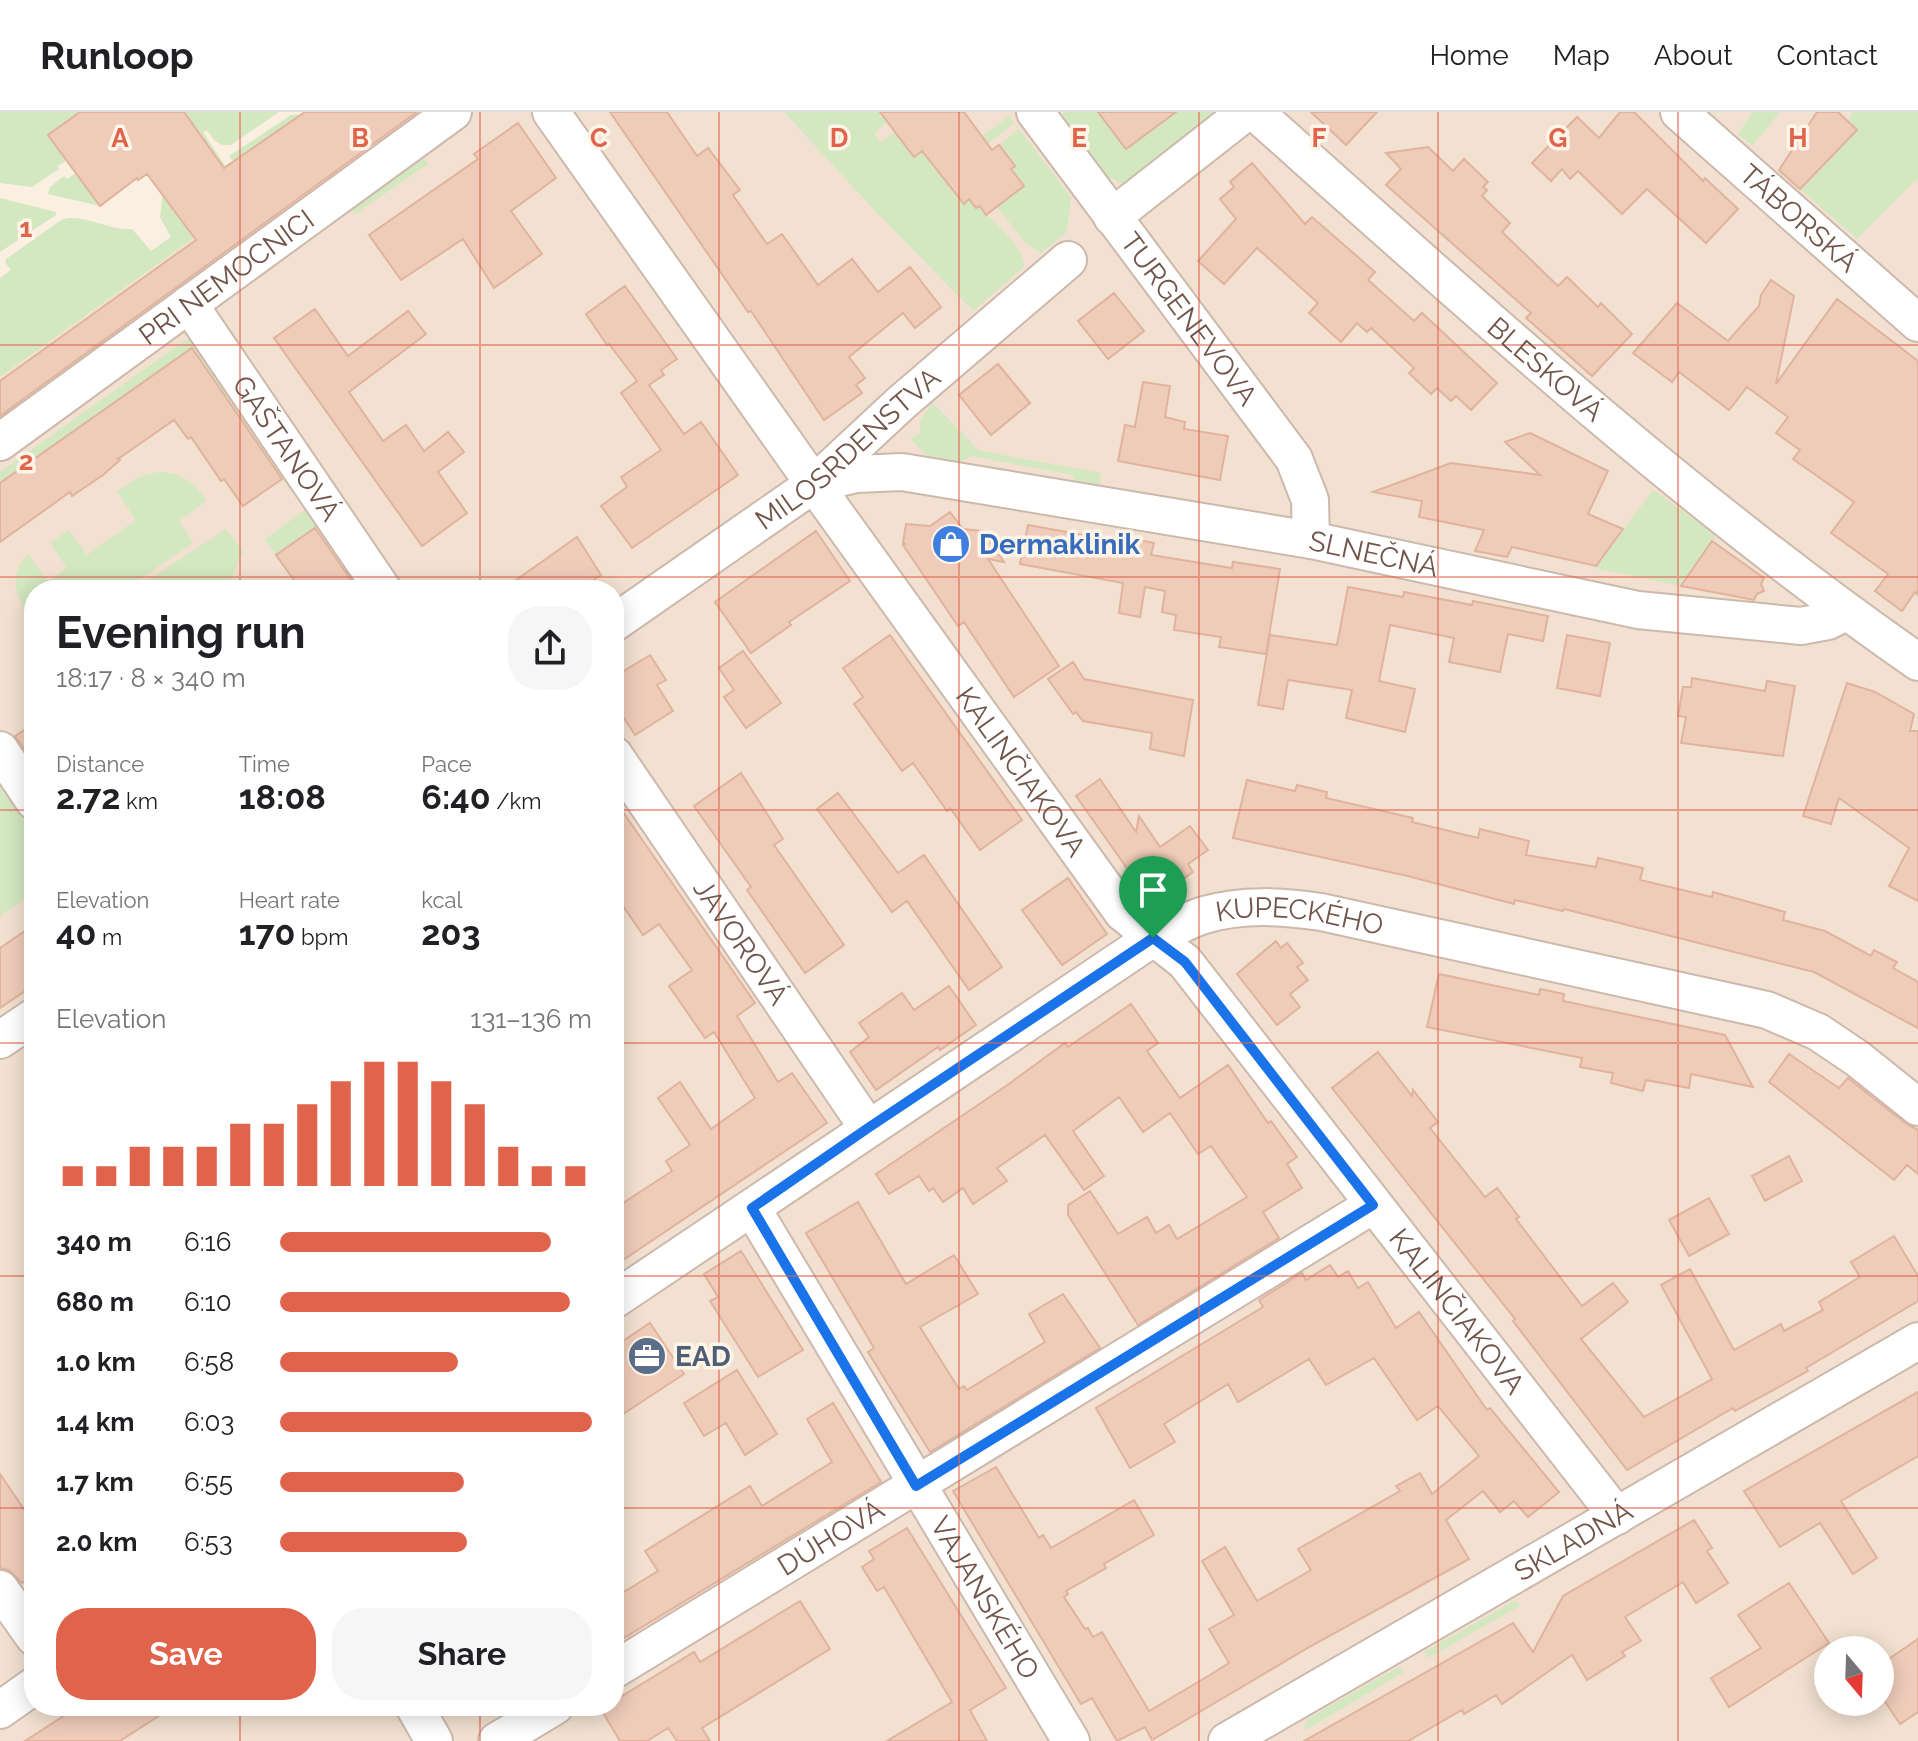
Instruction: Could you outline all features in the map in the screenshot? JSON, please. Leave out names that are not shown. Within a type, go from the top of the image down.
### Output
[{"type":"street","name":"PRI NEMOCNICI","points":[[0,442],[453,112]]},
{"type":"street","name":"KALINČIAKOVA","points":[[551,112],[1123,913],[1185,962],[1617,1516]]},
{"type":"street","name":"TURGENEVOVA","points":[[1035,112],[1294,459],[1310,500],[1311,540]]},
{"type":"street","points":[[1112,217],[1246,112]]},
{"type":"street","name":"BLESKOVÁ","points":[[1255,112],[1574,396],[1846,612]]},
{"type":"street","name":"TÁBORSKÁ","points":[[1679,112],[1918,323]]},
{"type":"street","name":"MILOSRDENSTVA","points":[[624,616],[814,484],[901,403],[1068,260]]},
{"type":"street","name":"GAŠTANOVÁ","points":[[189,304],[376,580]]},
{"type":"street","name":"SLNEČNÁ","points":[[814,484],[856,474],[902,472],[1311,540],[1638,610],[1801,626],[1828,621],[1846,612]]},
{"type":"street","points":[[1846,612],[1918,662]]},
{"type":"street","points":[[0,750],[24,786]]},
{"type":"street","name":"JAVOROVÁ","points":[[624,770],[868,1128]]},
{"type":"street","name":"KUPECKÉHO","points":[[624,1293],[1153,938],[1201,915],[1242,907],[1283,906],[1321,912],[1767,1010],[1818,1032],[1918,1107]]},
{"type":"street","name":"DÚHOVÁ","points":[[624,1664],[1373,1205]]},
{"type":"street","name":"VAJANSKÉHO","points":[[752,1208],[1071,1741]]},
{"type":"street","name":"SKLADNÁ","points":[[1227,1741],[1280,1728],[1617,1516],[1918,1341]]},
{"type":"street","points":[[0,1589],[24,1623]]},
{"type":"street","points":[[0,1710],[24,1693]]},
{"type":"street","points":[[420,1716],[434,1741]]},
{"type":"street","points":[[497,1741],[538,1716]]},
{"type":"shaded area","points":[[370,112],[1853,112],[1847,121],[1857,130],[1801,189],[1857,239],[1918,178],[1918,1741],[0,1741],[0,377]]},
{"type":"green space","points":[[0,112],[80,112],[48,135],[66,161],[32,187],[0,183]]},
{"type":"green space","points":[[184,112],[279,112],[231,145],[220,144],[207,130],[203,132],[226,167],[173,208],[173,212],[297,118],[233,161],[229,156],[291,115],[370,112],[0,377],[0,278],[11,270],[6,259],[61,220],[69,218],[132,229],[151,251],[171,237],[160,217],[167,155],[198,132]]},
{"type":"green space","points":[[784,112],[881,112],[888,122],[874,134],[881,142],[895,132],[914,157],[946,134],[961,153],[1009,116],[1014,123],[944,178],[964,203],[969,199],[976,208],[980,206],[1007,235],[1019,250],[1024,267],[973,311]]},
{"type":"green space","points":[[1063,112],[1098,112],[1126,149],[1176,112],[1228,112],[1128,187],[1107,176],[1062,118]]},
{"type":"green space","points":[[1753,112],[1780,112],[1752,146],[1738,134]]},
{"type":"green space","points":[[1853,112],[1918,112],[1918,178],[1857,239],[1800,189],[1857,130],[1847,121]]},
{"type":"green space","points":[[1019,129],[1071,197],[1067,232],[1041,253],[1027,244],[997,207],[1024,186],[1011,169],[1015,165],[999,145]]},
{"type":"green space","points":[[420,153],[428,164],[355,214],[348,204]]},
{"type":"green space","points":[[76,173],[100,206],[48,194],[50,187],[64,176],[67,179]]},
{"type":"green space","points":[[0,198],[56,212],[56,215],[0,252]]},
{"type":"green space","points":[[196,338],[297,484],[292,493],[192,348],[0,483],[0,472],[184,341]]},
{"type":"green space","points":[[933,403],[980,451],[1101,473],[1098,489],[1073,484],[1074,475],[970,456],[960,463],[924,454],[910,438],[920,434],[920,420]]},
{"type":"green space","points":[[158,472],[173,474],[186,480],[207,501],[179,521],[193,543],[139,580],[51,580],[67,568],[50,543],[69,530],[87,555],[136,520],[117,492],[139,477]]},
{"type":"green space","points":[[1653,490],[1716,536],[1681,586],[1595,568]]},
{"type":"green space","points":[[305,510],[316,527],[276,555],[265,539]]},
{"type":"green space","points":[[226,529],[243,552],[230,580],[148,580]]},
{"type":"green space","points":[[28,554],[47,580],[24,580],[24,607],[16,578]]},
{"type":"green space","points":[[0,787],[24,820],[24,899],[0,916]]},
{"type":"green space","points":[[1516,1600],[1520,1606],[1428,1658],[1424,1652]]},
{"type":"green space","points":[[1400,1666],[1403,1673],[1305,1730],[1309,1718]]},
{"type":"building","points":[[80,112],[184,112],[224,168],[305,112],[417,112],[0,416],[0,381],[196,240],[147,174],[100,206],[48,135]]},
{"type":"building","points":[[610,112],[667,112],[697,156],[708,148],[740,190],[733,195],[767,244],[782,234],[818,285],[852,259],[878,292],[910,267],[941,307],[915,328],[903,313],[849,357],[865,378],[856,385],[862,393],[824,420]]},
{"type":"building","points":[[880,112],[964,112],[992,150],[999,145],[1015,166],[1011,169],[1024,186],[986,215],[980,206],[976,208],[969,199],[964,204],[922,151],[914,157]]},
{"type":"building","points":[[1098,112],[1176,112],[1126,149]]},
{"type":"building","points":[[1311,112],[1377,112],[1346,145]]},
{"type":"building","points":[[1620,112],[1634,112],[1703,181],[1705,178],[1738,209],[1706,243],[1647,189],[1622,214],[1578,171],[1570,179],[1562,169],[1551,181],[1532,163],[1577,117],[1599,138]]},
{"type":"building","points":[[1817,112],[1838,112],[1857,130],[1800,189],[1779,170]]},
{"type":"building","points":[[518,123],[556,178],[511,211],[542,254],[494,288],[463,239],[401,280],[369,235],[478,159],[474,154]]},
{"type":"building","points":[[1428,147],[1453,171],[1464,159],[1488,182],[1483,187],[1487,190],[1482,196],[1510,223],[1502,232],[1558,286],[1567,277],[1598,307],[1601,303],[1632,334],[1592,376],[1526,318],[1531,313],[1386,185],[1401,169],[1386,153]]},
{"type":"building","points":[[1252,163],[1305,224],[1312,217],[1375,272],[1368,280],[1414,321],[1422,313],[1497,383],[1471,410],[1456,396],[1451,401],[1437,388],[1431,394],[1409,373],[1414,368],[1371,328],[1367,332],[1357,323],[1341,342],[1309,313],[1318,303],[1257,248],[1224,284],[1198,261],[1236,219],[1220,199],[1234,187],[1230,182]]},
{"type":"building","points":[[1771,280],[1794,296],[1776,384],[1837,299],[1918,361],[1918,595],[1915,592],[1902,611],[1875,591],[1888,574],[1831,533],[1854,502],[1793,459],[1800,450],[1776,433],[1788,417],[1747,387],[1729,410],[1679,372],[1672,382],[1633,353],[1677,303],[1728,341],[1759,306],[1761,295]]},
{"type":"building","points":[[625,286],[677,359],[661,370],[664,375],[649,385],[684,434],[701,422],[738,475],[632,548],[601,506],[627,487],[621,477],[661,450],[621,393],[637,381],[586,314]]},
{"type":"building","points":[[1114,293],[1144,331],[1108,359],[1078,321]]},
{"type":"building","points":[[315,309],[348,356],[408,311],[426,334],[349,392],[383,441],[406,425],[424,451],[448,432],[464,452],[438,472],[467,513],[422,546],[274,338]]},
{"type":"building","points":[[192,348],[282,479],[243,506],[224,479],[221,481],[191,437],[188,439],[174,420],[118,459],[103,475],[72,496],[70,492],[0,542],[0,483]]},
{"type":"building","points":[[998,364],[1030,403],[991,435],[959,395]]},
{"type":"building","points":[[1143,382],[1170,386],[1165,417],[1185,422],[1184,429],[1228,436],[1220,480],[1118,461],[1125,425],[1135,427]]},
{"type":"building","points":[[1530,433],[1608,471],[1588,514],[1623,529],[1596,566],[1512,547],[1507,557],[1475,551],[1484,530],[1419,517],[1422,501],[1373,492],[1451,463],[1540,475],[1505,442]]},
{"type":"building","points":[[950,512],[963,529],[982,531],[1004,562],[988,559],[1059,666],[1014,697],[964,622],[958,626],[903,545],[906,524],[930,526]]},
{"type":"building","points":[[1028,525],[1128,543],[1129,538],[1154,543],[1151,555],[1232,568],[1233,562],[1280,569],[1266,654],[1219,647],[1221,637],[1174,630],[1176,615],[1162,612],[1165,591],[1145,587],[1140,617],[1119,613],[1123,583],[1020,564]]},
{"type":"building","points":[[315,528],[351,580],[294,580],[276,555]]},
{"type":"building","points":[[816,531],[850,581],[789,622],[791,625],[751,653],[715,602]]},
{"type":"building","points":[[577,537],[601,575],[594,580],[516,580]]},
{"type":"building","points":[[1712,541],[1764,578],[1761,584],[1764,591],[1757,594],[1754,600],[1681,586]]},
{"type":"building","points":[[1348,587],[1403,597],[1404,592],[1472,605],[1473,601],[1548,616],[1543,641],[1508,634],[1500,672],[1449,662],[1454,638],[1390,625],[1379,681],[1415,689],[1405,732],[1346,718],[1352,690],[1288,680],[1283,709],[1258,705],[1270,635],[1337,645]]},
{"type":"building","points":[[890,635],[1022,820],[980,850],[913,763],[902,771],[854,704],[863,697],[843,668]]},
{"type":"building","points":[[1567,635],[1610,643],[1600,696],[1557,688]]},
{"type":"building","points":[[743,651],[781,703],[746,728],[724,697],[734,690],[719,668]]},
{"type":"building","points":[[650,655],[666,680],[657,685],[673,711],[635,735],[624,718],[624,671]]},
{"type":"building","points":[[1073,662],[1084,679],[1193,700],[1184,756],[1150,749],[1152,733],[1083,721],[1076,712],[1073,714],[1048,679]]},
{"type":"building","points":[[1692,678],[1765,691],[1767,681],[1795,686],[1783,756],[1681,743],[1686,717],[1678,716],[1683,687],[1691,687]]},
{"type":"building","points":[[1847,683],[1875,692],[1914,714],[1910,731],[1918,731],[1918,901],[1889,886],[1909,848],[1839,798],[1831,824],[1803,816]]},
{"type":"building","points":[[24,730],[24,749],[15,736]]},
{"type":"building","points":[[741,773],[783,839],[774,845],[844,945],[805,973],[747,890],[751,887],[694,806]]},
{"type":"building","points":[[1100,779],[1136,832],[1139,816],[1160,847],[1190,826],[1208,850],[1188,864],[1193,872],[1161,895],[1143,891],[1076,796]]},
{"type":"building","points":[[1247,780],[1295,791],[1297,785],[1327,792],[1326,798],[1413,818],[1412,822],[1478,838],[1480,829],[1529,841],[1526,855],[1596,867],[1598,858],[1643,868],[1640,880],[1712,897],[1713,892],[1785,912],[1783,920],[1825,931],[1871,956],[1874,950],[1897,962],[1893,968],[1918,982],[1918,1028],[1814,972],[1564,909],[1515,900],[1514,904],[1408,876],[1233,838]]},
{"type":"building","points":[[838,793],[898,873],[924,855],[1002,967],[969,990],[907,901],[892,912],[817,809]]},
{"type":"building","points":[[624,813],[755,1003],[737,1016],[778,1082],[792,1073],[827,1123],[624,1259],[624,1202],[672,1171],[666,1161],[690,1145],[658,1098],[680,1082],[711,1129],[755,1098],[714,1032],[705,1038],[669,986],[692,970],[659,924],[643,935],[624,907]]},
{"type":"building","points":[[1068,878],[1107,934],[1062,965],[1022,910]]},
{"type":"building","points":[[24,932],[24,992],[0,1008],[0,948]]},
{"type":"building","points":[[1276,941],[1281,948],[1287,943],[1303,963],[1297,967],[1308,980],[1290,994],[1300,1007],[1277,1025],[1237,974]]},
{"type":"building","points":[[1439,974],[1539,995],[1540,989],[1564,994],[1563,1001],[1725,1035],[1753,1087],[1691,1074],[1689,1088],[1646,1080],[1643,1091],[1611,1083],[1613,1073],[1580,1067],[1582,1058],[1427,1027]]},
{"type":"building","points":[[949,986],[976,1025],[876,1090],[850,1052],[869,1037],[859,1023],[902,993],[914,1010]]},
{"type":"building","points":[[1131,1004],[1158,1043],[1147,1051],[1180,1098],[1228,1065],[1268,1123],[1271,1121],[1297,1157],[1287,1164],[1302,1188],[1263,1212],[1279,1238],[1138,1325],[1068,1215],[1068,1205],[1090,1191],[1118,1234],[1147,1217],[1156,1233],[1169,1225],[1177,1239],[1247,1197],[1211,1146],[1198,1154],[1170,1113],[1143,1132],[1119,1097],[1073,1131],[1104,1176],[1084,1190],[1045,1135],[997,1168],[1007,1181],[973,1204],[963,1188],[943,1202],[933,1188],[929,1191],[919,1176],[889,1194],[876,1174],[1065,1043],[1068,1047]]},
{"type":"building","points":[[1378,1052],[1412,1096],[1413,1090],[1438,1122],[1430,1128],[1485,1197],[1497,1188],[1519,1217],[1516,1219],[1582,1306],[1613,1283],[1628,1302],[1581,1339],[1644,1417],[1712,1379],[1661,1285],[1690,1269],[1734,1350],[1781,1324],[1784,1331],[1823,1310],[1819,1302],[1860,1277],[1851,1262],[1894,1236],[1918,1276],[1918,1301],[1806,1368],[1808,1371],[1735,1411],[1733,1408],[1627,1470],[1513,1321],[1515,1319],[1332,1088]]},
{"type":"building","points":[[1789,1054],[1839,1088],[1848,1078],[1918,1130],[1918,1174],[1907,1165],[1894,1180],[1769,1082]]},
{"type":"building","points":[[1789,1156],[1802,1181],[1765,1201],[1752,1176]]},
{"type":"building","points":[[1709,1198],[1729,1234],[1689,1256],[1669,1220]]},
{"type":"building","points":[[858,1202],[906,1284],[954,1255],[978,1294],[920,1327],[959,1389],[964,1386],[967,1390],[1045,1342],[1029,1314],[1063,1294],[1100,1348],[930,1452],[868,1352],[874,1348],[806,1233]]},
{"type":"building","points":[[741,1251],[803,1350],[758,1377],[710,1301],[718,1297],[704,1274]]},
{"type":"building","points":[[1330,1265],[1338,1277],[1348,1271],[1358,1288],[1368,1282],[1396,1328],[1419,1312],[1487,1410],[1490,1408],[1559,1492],[1528,1517],[1514,1501],[1500,1512],[1483,1491],[1446,1520],[1469,1559],[1311,1646],[1152,1740],[1145,1727],[1117,1741],[1092,1698],[1081,1704],[953,1491],[996,1467],[1039,1538],[1043,1535],[1051,1548],[1134,1500],[1154,1535],[1104,1564],[1106,1568],[1066,1591],[1068,1594],[1064,1597],[1093,1637],[1102,1632],[1149,1711],[1210,1675],[1229,1663],[1209,1629],[1234,1615],[1202,1561],[1225,1547],[1257,1601],[1311,1570],[1298,1549],[1400,1491],[1396,1486],[1420,1473],[1432,1494],[1479,1456],[1438,1406],[1417,1420],[1374,1358],[1326,1385],[1309,1359],[1238,1402],[1228,1384],[1164,1424],[1175,1442],[1130,1468],[1096,1408],[1263,1307],[1259,1300],[1302,1273],[1306,1280]]},
{"type":"building","points":[[650,1323],[684,1374],[624,1413],[624,1340]]},
{"type":"building","points":[[737,1370],[777,1434],[745,1455],[726,1423],[704,1436],[684,1403]]},
{"type":"building","points":[[1918,1392],[1918,1456],[1841,1501],[1877,1558],[1853,1574],[1820,1523],[1780,1547],[1744,1491]]},
{"type":"building","points":[[833,1403],[881,1482],[624,1638],[624,1592],[658,1571],[645,1551],[750,1486],[762,1506],[832,1462],[807,1419]]},
{"type":"building","points":[[0,1474],[24,1509],[24,1582],[9,1570],[0,1568]]},
{"type":"building","points":[[1694,1520],[1712,1548],[1707,1551],[1728,1583],[1696,1603],[1683,1582],[1625,1617],[1641,1641],[1622,1652],[1625,1656],[1587,1680],[1572,1655],[1502,1704],[1496,1695],[1464,1714],[1462,1710],[1408,1741],[1304,1741],[1513,1623],[1533,1652],[1563,1596]]},
{"type":"building","points":[[907,1528],[1006,1688],[970,1710],[987,1741],[887,1741],[952,1702],[884,1587],[877,1591],[862,1567],[874,1559],[869,1551]]},
{"type":"building","points":[[1789,1583],[1824,1636],[1814,1636],[1814,1653],[1729,1707],[1711,1678],[1761,1648],[1738,1615]]},
{"type":"building","points":[[800,1601],[830,1649],[702,1728],[710,1741],[677,1741],[668,1728],[647,1741],[620,1741],[605,1716],[624,1716],[624,1695],[694,1652],[700,1662]]},
{"type":"building","points":[[1918,1639],[1918,1712],[1900,1724],[1894,1715],[1894,1655]]},
{"type":"building","points":[[64,1716],[159,1716],[120,1741],[25,1741]]},
{"type":"place","name":"Dermaklinik","points":[[951,544]]},
{"type":"place","name":"EAD","points":[[647,1356]]},
{"type":"route","points":[[1153,938],[1185,962],[1373,1205],[916,1486],[752,1208],[1153,938]]}]
